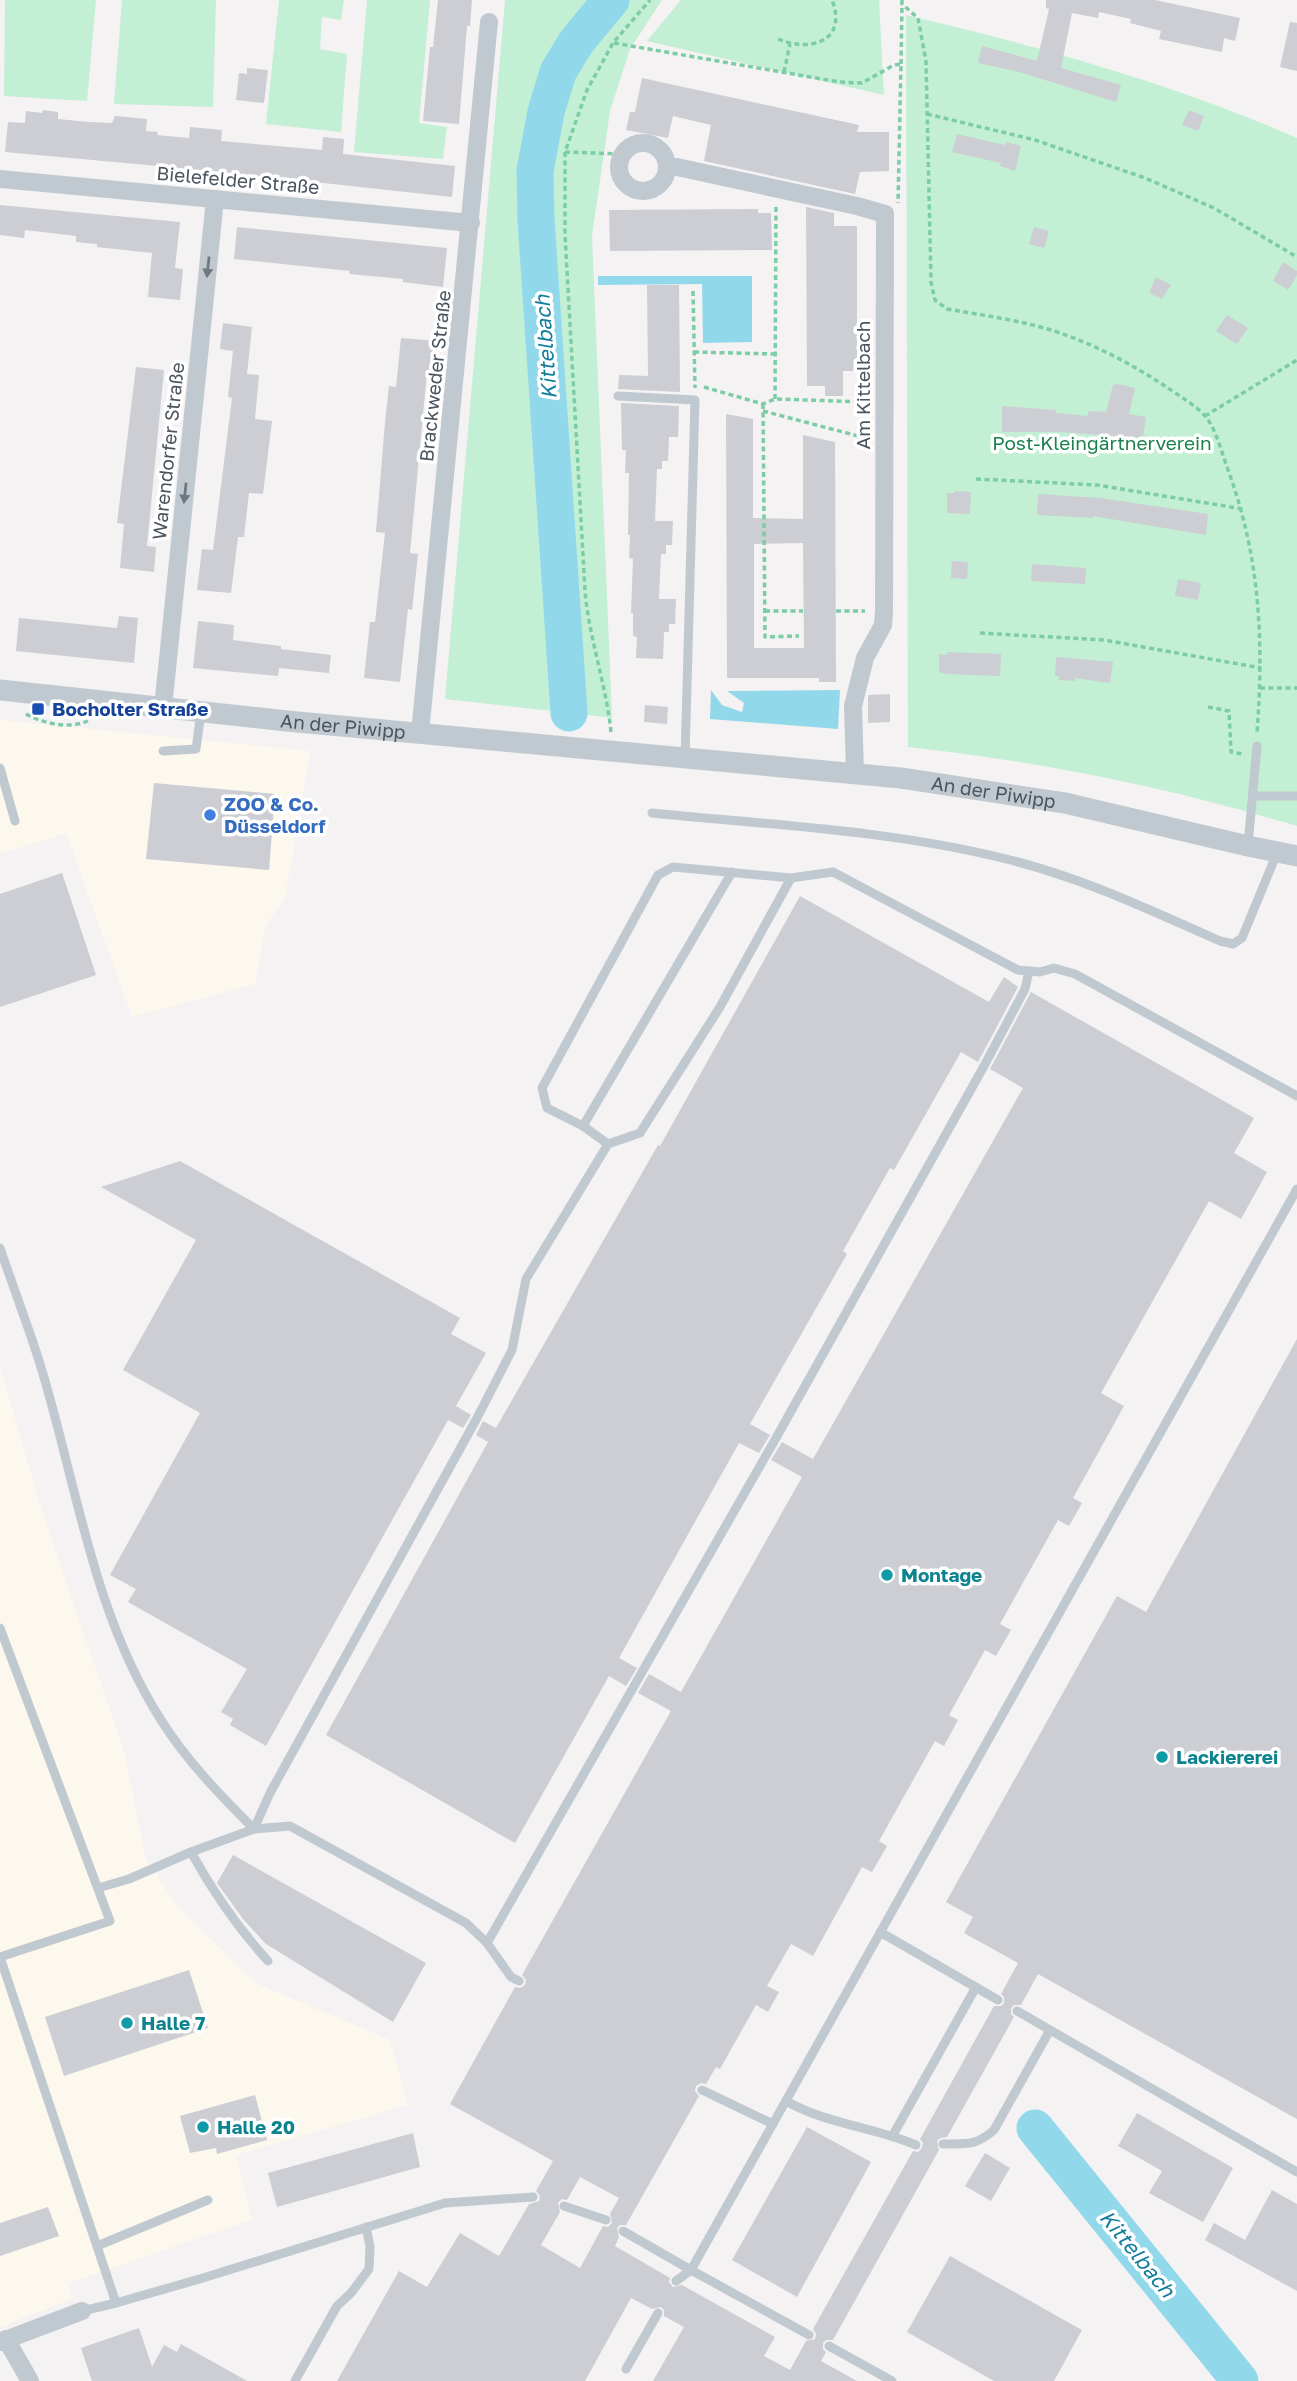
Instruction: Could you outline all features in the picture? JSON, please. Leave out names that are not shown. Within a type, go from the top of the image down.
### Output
[{"type":"street","name":"Brackweder Straße","points":[[420,733],[489,22]]},
{"type":"street","points":[[636,143],[655,146],[662,153],[667,167],[665,177],[658,187],[649,191],[639,192],[630,188],[619,173],[621,154],[636,143]]},
{"type":"street","points":[[667,167],[776,188],[885,214]]},
{"type":"street","name":"Bielefelder Straße","points":[[0,179],[471,223]]},
{"type":"street","name":"Warendorfer Straße","points":[[163,708],[215,199]]},
{"type":"street","name":"Am Kittelbach","points":[[855,773],[853,706],[865,658],[883,625],[884,611],[885,214]]},
{"type":"street","name":"An der Piwipp","points":[[0,690],[201,712],[855,773],[1065,803],[1287,853]]},
{"type":"street","points":[[30,2381],[3,2341],[82,2311]]},
{"type":"lane","points":[[618,396],[695,400],[685,758]]},
{"type":"lane","points":[[163,751],[196,749],[201,712]]},
{"type":"lane","points":[[1248,846],[1256,751]]},
{"type":"lane","points":[[0,768],[15,821]]},
{"type":"lane","points":[[1253,796],[1297,796]]},
{"type":"lane","points":[[652,813],[887,837],[985,854],[1113,893],[1220,942],[1233,944],[1242,939],[1287,853]]},
{"type":"lane","points":[[608,1144],[583,1126],[547,1108],[541,1088],[659,875],[673,867],[791,878],[833,872],[1018,970],[1040,972],[1054,968],[1075,974],[1297,1096]]},
{"type":"lane","points":[[583,1126],[732,872]]},
{"type":"lane","points":[[254,1829],[270,1793],[457,1456],[512,1350],[526,1279],[608,1144],[640,1133],[720,1007],[791,878]]},
{"type":"lane","points":[[487,1943],[776,1438],[964,1102],[1025,989],[1029,971]]},
{"type":"lane","points":[[676,2281],[691,2270],[1297,1189]]},
{"type":"lane","points":[[0,1248],[40,1364],[96,1577],[118,1637],[161,1720],[213,1788],[254,1829]]},
{"type":"lane","points":[[0,1628],[110,1920],[0,1957],[116,2303]]},
{"type":"lane","points":[[98,1888],[129,1879],[254,1829],[290,1826],[466,1923],[487,1943],[511,1978],[519,1981]]},
{"type":"lane","points":[[191,1852],[239,1929],[268,1961]]},
{"type":"lane","points":[[880,1932],[998,2000]]},
{"type":"lane","points":[[893,2135],[976,1987]]},
{"type":"lane","points":[[1017,2011],[1297,2172]]},
{"type":"lane","points":[[943,2144],[982,2141],[994,2130],[1050,2029]]},
{"type":"lane","points":[[702,2090],[773,2124]]},
{"type":"lane","points":[[786,2101],[808,2114],[893,2135],[916,2145]]},
{"type":"lane","points":[[82,2311],[445,2203],[533,2197]]},
{"type":"lane","points":[[97,2246],[208,2200]]},
{"type":"lane","points":[[564,2206],[606,2220]]},
{"type":"lane","points":[[295,2381],[337,2306],[351,2294],[369,2269],[370,2246],[366,2227]]},
{"type":"lane","points":[[623,2231],[809,2335]]},
{"type":"lane","points":[[626,2369],[658,2313]]},
{"type":"lane","points":[[830,2346],[892,2381]]},
{"type":"path","points":[[613,751],[609,715],[588,624],[584,591],[565,235],[565,152],[587,90],[613,43],[650,0]]},
{"type":"path","points":[[778,39],[790,44],[808,46],[827,37],[836,24],[837,15],[832,0]]},
{"type":"path","points":[[885,214],[898,207],[902,2]]},
{"type":"path","points":[[902,2],[918,18],[926,61],[931,282],[935,300],[947,309],[1051,330],[1093,346],[1138,368],[1205,416],[1217,436],[1243,509],[1256,583],[1261,668],[1256,751],[1231,752],[1229,711],[1208,707]]},
{"type":"path","points":[[613,43],[839,82],[862,83],[894,65],[901,64]]},
{"type":"path","points":[[785,72],[790,44]]},
{"type":"path","points":[[927,114],[1035,140],[1145,178],[1214,208],[1297,257]]},
{"type":"path","points":[[565,152],[621,154]]},
{"type":"path","points":[[775,399],[776,188]]},
{"type":"path","points":[[694,291],[695,386],[763,404],[775,399],[884,403]]},
{"type":"path","points":[[694,352],[775,354]]},
{"type":"path","points":[[1205,416],[1297,360]]},
{"type":"path","points":[[763,404],[765,637],[799,636]]},
{"type":"path","points":[[763,411],[884,443]]},
{"type":"path","points":[[976,479],[1097,485],[1243,509]]},
{"type":"path","points":[[765,611],[803,611]]},
{"type":"path","points":[[836,611],[884,611]]},
{"type":"path","points":[[980,633],[1104,640],[1261,668]]},
{"type":"path","points":[[1260,688],[1297,688]]},
{"type":"shaded area","points":[[0,720],[310,751],[285,898],[266,925],[255,984],[132,1017],[66,833],[0,854]]},
{"type":"shaded area","points":[[0,1368],[41,1507],[124,1752],[146,1859],[177,1906],[256,1983],[390,2040],[408,2105],[236,2155],[252,2220],[68,2283],[72,2299],[0,2327]]},
{"type":"green space","points":[[5,0],[96,0],[87,101],[4,96]]},
{"type":"green space","points":[[122,0],[216,0],[213,107],[114,104]]},
{"type":"green space","points":[[279,0],[344,0],[341,20],[322,17],[320,49],[347,54],[341,132],[266,124]]},
{"type":"green space","points":[[367,0],[430,0],[419,123],[447,127],[443,159],[354,152]]},
{"type":"green space","points":[[505,0],[594,0],[544,70],[527,150],[524,184],[533,422],[552,711],[445,699]]},
{"type":"green space","points":[[598,0],[662,0],[630,49],[610,111],[592,236],[612,718],[555,711],[528,219],[546,70]]},
{"type":"green space","points":[[681,0],[879,0],[884,95],[647,41]]},
{"type":"green space","name":"Post-Kleingärtnerverein","points":[[906,15],[1005,40],[1153,83],[1297,138],[1297,826],[1200,799],[1056,768],[908,747]]},
{"type":"water","points":[[598,276],[752,276],[752,342],[703,343],[702,284],[598,285]]},
{"type":"water","points":[[711,690],[722,705],[742,712],[744,703],[727,691],[840,690],[838,729],[710,719]]},
{"type":"building","points":[[438,0],[472,0],[470,26],[467,26],[459,124],[423,121],[430,47],[433,47]]},
{"type":"building","points":[[1046,0],[1155,0],[1240,18],[1235,41],[1224,38],[1222,52],[1159,39],[1161,31],[1130,23],[1131,19],[1099,12],[1098,18],[1072,13],[1061,68],[1121,85],[1116,102],[1019,72],[978,63],[982,46],[1037,61],[1049,9],[1046,8]]},
{"type":"building","points":[[1290,22],[1297,23],[1297,71],[1280,67]]},
{"type":"building","points":[[247,68],[268,70],[264,103],[236,100],[239,73],[247,74]]},
{"type":"building","points":[[642,78],[859,125],[857,132],[889,132],[889,171],[860,172],[855,194],[704,161],[711,125],[673,116],[668,138],[626,130],[630,112],[635,112]]},
{"type":"building","points":[[43,110],[58,112],[58,119],[89,122],[112,123],[115,116],[147,119],[146,131],[158,132],[157,135],[189,138],[190,127],[222,130],[221,141],[322,150],[323,137],[344,139],[343,154],[455,166],[452,197],[5,152],[8,122],[25,123],[26,111],[42,113]]},
{"type":"building","points":[[1189,110],[1204,116],[1198,131],[1182,125]]},
{"type":"building","points":[[957,134],[1021,146],[1015,171],[1000,166],[1001,163],[952,152]]},
{"type":"building","points":[[0,205],[180,222],[175,268],[183,269],[180,300],[148,297],[152,253],[97,247],[97,244],[76,242],[76,236],[25,230],[24,238],[0,235]]},
{"type":"building","points":[[806,207],[834,213],[834,226],[857,226],[857,371],[843,371],[843,396],[825,396],[825,386],[807,386]]},
{"type":"building","points":[[758,209],[758,213],[771,213],[772,250],[610,251],[609,210]]},
{"type":"building","points":[[237,227],[447,248],[443,287],[403,282],[403,279],[349,274],[350,271],[234,259]]},
{"type":"building","points":[[1034,227],[1049,231],[1044,248],[1029,244]]},
{"type":"building","points":[[1283,262],[1297,271],[1288,290],[1273,281]]},
{"type":"building","points":[[1156,277],[1171,285],[1162,299],[1149,293]]},
{"type":"building","points":[[647,285],[679,285],[680,392],[618,389],[619,375],[648,376]]},
{"type":"building","points":[[1227,315],[1248,328],[1237,344],[1216,331]]},
{"type":"building","points":[[223,323],[252,327],[247,374],[259,375],[255,419],[272,421],[263,494],[249,493],[244,537],[238,537],[231,593],[197,590],[202,549],[213,550],[232,398],[228,397],[233,351],[220,349]]},
{"type":"building","points":[[401,338],[438,341],[434,373],[427,372],[410,553],[418,554],[412,610],[408,609],[400,682],[364,678],[370,622],[375,622],[385,533],[376,532],[385,422],[389,386],[396,387]]},
{"type":"building","points":[[136,367],[164,370],[147,546],[156,547],[154,572],[120,568],[124,524],[117,523]]},
{"type":"building","points":[[1113,385],[1135,388],[1129,414],[1146,417],[1143,438],[1059,432],[1002,432],[1002,406],[1056,410],[1056,413],[1088,416],[1088,411],[1106,412]]},
{"type":"building","points":[[621,403],[679,406],[678,437],[669,437],[668,461],[662,461],[662,469],[657,469],[655,521],[673,521],[672,545],[666,545],[666,554],[661,554],[659,599],[676,599],[675,624],[669,624],[669,632],[664,632],[663,659],[636,658],[637,637],[633,636],[631,613],[633,559],[629,558],[628,535],[629,473],[625,473],[626,450],[622,450]]},
{"type":"building","points":[[726,414],[753,419],[753,518],[803,519],[803,435],[835,442],[836,682],[819,682],[819,678],[727,678]],"holes":[[[803,543],[804,648],[754,648],[754,544]]]},
{"type":"building","points":[[971,492],[970,514],[947,513],[947,493]]},
{"type":"building","points":[[1038,494],[1100,498],[1208,514],[1206,535],[1093,516],[1037,515]]},
{"type":"building","points":[[952,561],[968,562],[967,579],[951,578]]},
{"type":"building","points":[[1032,564],[1086,568],[1085,584],[1031,581]]},
{"type":"building","points":[[1178,579],[1201,583],[1198,600],[1175,596]]},
{"type":"building","points":[[119,616],[138,618],[134,663],[16,651],[19,618],[117,628]]},
{"type":"building","points":[[198,621],[234,625],[233,640],[331,655],[329,673],[279,668],[278,676],[193,668]]},
{"type":"building","points":[[947,652],[1001,654],[1000,676],[939,672],[939,654],[947,655]]},
{"type":"building","points":[[1056,657],[1113,662],[1110,683],[1075,678],[1075,681],[1059,680],[1059,676],[1055,676]]},
{"type":"building","points":[[890,694],[890,722],[868,723],[868,695]]},
{"type":"building","points":[[645,705],[668,707],[667,724],[644,722]]},
{"type":"building","points":[[154,783],[275,794],[269,870],[146,859]]},
{"type":"building","points":[[62,873],[96,975],[0,1007],[0,894]]},
{"type":"building","points":[[800,896],[989,1002],[1004,977],[1018,987],[978,1062],[961,1052],[894,1170],[890,1168],[843,1251],[847,1254],[750,1424],[770,1435],[759,1453],[739,1443],[619,1658],[637,1668],[626,1686],[609,1676],[515,1843],[326,1735],[488,1442],[476,1435],[483,1421],[496,1428],[658,1145],[660,1146]]},
{"type":"building","points":[[1031,992],[1254,1118],[1234,1153],[1267,1172],[1241,1219],[1209,1201],[1101,1393],[1124,1406],[1073,1498],[1082,1503],[1069,1526],[1058,1520],[1000,1624],[1011,1630],[996,1656],[985,1650],[949,1715],[958,1720],[944,1746],[935,1741],[879,1841],[887,1846],[872,1872],[862,1867],[813,1956],[791,1944],[767,1986],[779,1992],[768,2012],[756,2005],[720,2069],[716,2067],[706,2084],[696,2086],[695,2091],[699,2096],[626,2225],[617,2228],[619,2237],[615,2246],[670,2278],[669,2282],[673,2287],[682,2285],[775,2337],[764,2356],[790,2370],[806,2341],[815,2339],[813,2329],[913,2151],[918,2152],[922,2148],[920,2139],[994,2006],[1004,2003],[1001,1994],[1018,1963],[964,1933],[973,1917],[946,1902],[1117,1596],[1146,1612],[1297,1339],[1297,2119],[1038,1974],[1021,2005],[1011,2008],[1014,2017],[947,2137],[937,2141],[939,2150],[833,2340],[823,2343],[826,2352],[821,2361],[857,2381],[653,2381],[684,2327],[664,2316],[661,2307],[652,2309],[631,2298],[585,2381],[337,2381],[399,2271],[427,2287],[460,2233],[499,2256],[529,2204],[539,2201],[540,2196],[536,2191],[553,2161],[450,2104],[515,1987],[525,1985],[526,1980],[522,1975],[671,1711],[638,1693],[649,1674],[681,1692],[802,1477],[771,1460],[782,1442],[813,1459],[1023,1088],[990,1069]],"holes":[[[580,2177],[619,2198],[610,2214],[612,2223],[608,2227],[603,2226],[580,2268],[541,2245],[560,2212],[558,2203],[562,2199],[567,2200]]]},
{"type":"building","points":[[180,1161],[460,1318],[451,1334],[486,1353],[456,1406],[471,1415],[463,1428],[448,1420],[266,1746],[230,1725],[233,1719],[221,1712],[247,1669],[128,1602],[136,1589],[110,1575],[200,1413],[123,1370],[196,1240],[101,1187]]},
{"type":"building","points":[[233,1855],[426,1963],[393,2022],[266,1944],[243,1919],[217,1883]]},
{"type":"building","name":"Halle 7","points":[[189,1970],[208,2028],[64,2076],[45,2017]]},
{"type":"building","points":[[255,2095],[267,2140],[217,2154],[216,2148],[190,2153],[180,2116]]},
{"type":"building","points":[[1137,2113],[1233,2168],[1203,2222],[1149,2193],[1162,2171],[1118,2146]]},
{"type":"building","points":[[807,2127],[871,2162],[797,2297],[732,2260]]},
{"type":"building","points":[[413,2133],[420,2167],[277,2207],[268,2173]]},
{"type":"building","points":[[985,2153],[1010,2168],[991,2201],[965,2186]]},
{"type":"building","points":[[1272,2190],[1297,2204],[1297,2291],[1205,2240],[1214,2223],[1245,2240]]},
{"type":"building","points":[[48,2207],[59,2236],[0,2256],[0,2223]]},
{"type":"building","points":[[950,2256],[1082,2330],[1054,2381],[994,2381],[907,2332]]},
{"type":"building","points":[[139,2328],[152,2367],[164,2345],[177,2352],[181,2344],[247,2381],[92,2381],[81,2348]]},
{"type":"waterway","name":"Kittelbach","points":[[569,713],[535,171],[546,112],[558,72],[577,41],[611,0]]},
{"type":"waterway","name":"Kittelbach","points":[[1035,2128],[1240,2381]]},
{"type":"place","name":"Bocholter Straße","points":[[38,709]]},
{"type":"place","name":"ZOO & Co. Düsseldorf","points":[[210,815]]},
{"type":"place","name":"Montage","points":[[887,1575]]},
{"type":"place","name":"Lackiererei","points":[[1162,1757]]},
{"type":"place","name":"Halle 7","points":[[127,2023]]},
{"type":"place","name":"Halle 20","points":[[203,2127]]}]
